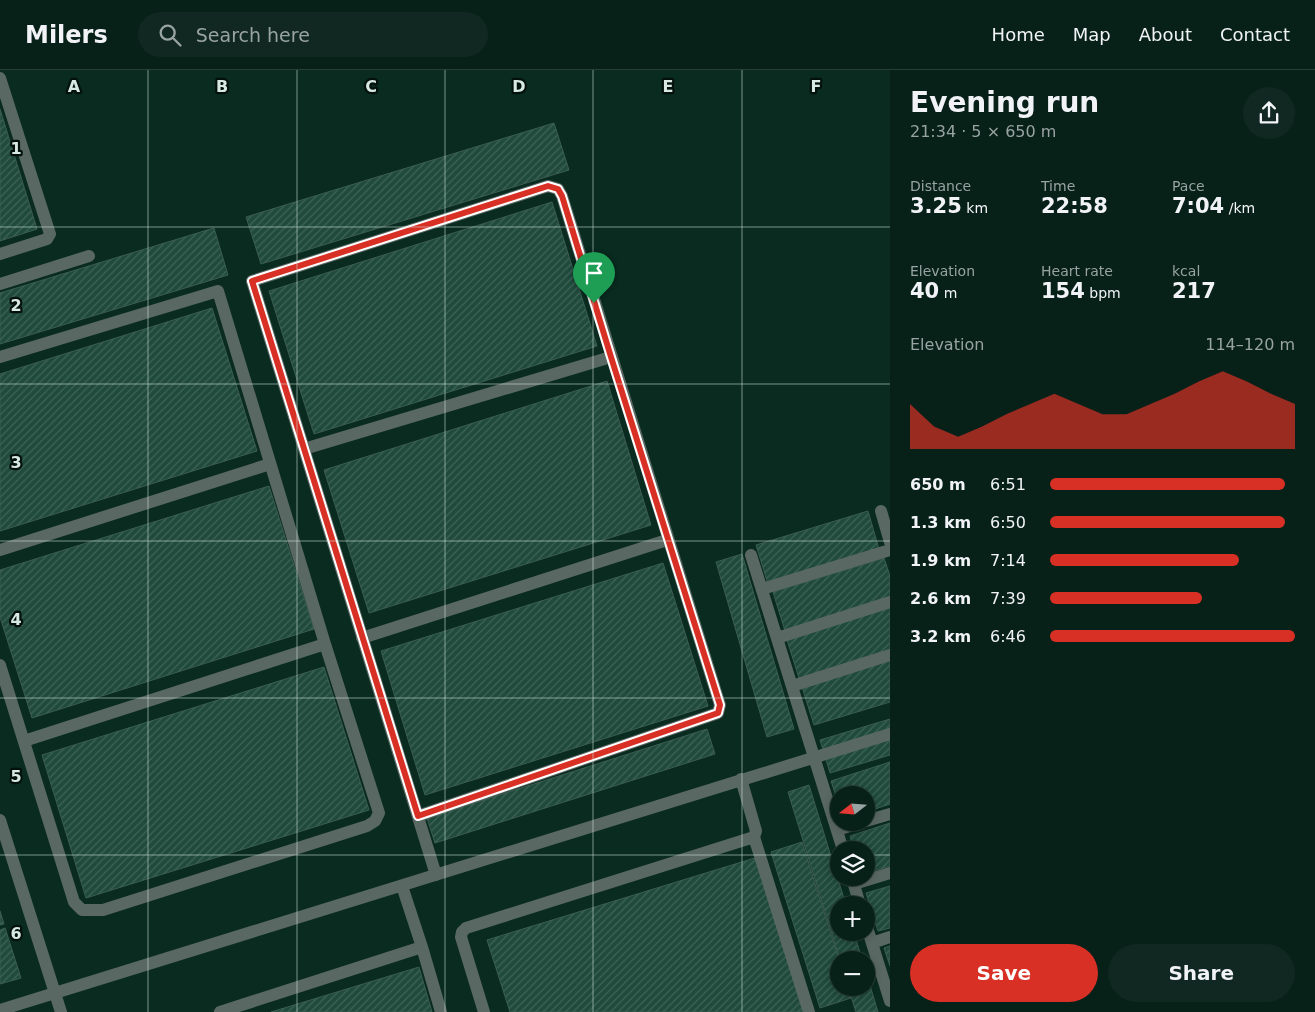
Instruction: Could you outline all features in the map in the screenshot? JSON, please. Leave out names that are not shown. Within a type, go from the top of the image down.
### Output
[{"type":"street","points":[[0,78],[50,234],[47,239],[0,254]]},
{"type":"street","points":[[418,816],[718,713],[720,705],[562,196],[558,189],[548,186],[252,281],[436,875]]},
{"type":"street","points":[[0,284],[89,256]]},
{"type":"street","points":[[0,357],[218,291],[325,644],[380,813],[367,826],[103,910],[82,910],[74,902],[0,665]]},
{"type":"street","points":[[304,449],[611,357]]},
{"type":"street","points":[[0,550],[270,464]]},
{"type":"street","points":[[880,511],[890,542]]},
{"type":"street","points":[[362,638],[668,540]]},
{"type":"street","points":[[762,590],[890,550]]},
{"type":"street","points":[[752,555],[830,808]]},
{"type":"street","points":[[777,638],[890,602]]},
{"type":"street","points":[[24,741],[325,644]]},
{"type":"street","points":[[792,686],[890,655]]},
{"type":"street","points":[[0,1010],[890,734]]},
{"type":"street","points":[[741,779],[756,831],[754,837],[809,1012]]},
{"type":"street","points":[[875,818],[890,814]]},
{"type":"street","points":[[0,820],[61,1012]]},
{"type":"street","points":[[484,1012],[460,937],[466,928],[754,837]]},
{"type":"street","points":[[875,876],[890,873]]},
{"type":"street","points":[[402,886],[441,1012]]},
{"type":"street","points":[[890,937],[872,943],[890,1000]]},
{"type":"street","points":[[220,1012],[422,946]]},
{"type":"building","points":[[0,109],[37,229],[0,241]]},
{"type":"building","points":[[554,123],[569,170],[261,264],[246,217]]},
{"type":"building","points":[[552,202],[597,346],[314,434],[269,291]]},
{"type":"building","points":[[214,228],[228,275],[0,344],[0,293]]},
{"type":"building","points":[[212,308],[257,451],[0,531],[0,374]]},
{"type":"building","points":[[607,381],[651,525],[369,613],[324,470]]},
{"type":"building","points":[[269,486],[314,629],[32,718],[0,617],[0,570]]},
{"type":"building","points":[[868,511],[879,549],[768,584],[756,545]]},
{"type":"building","points":[[742,554],[794,729],[767,737],[716,562]]},
{"type":"building","points":[[884,558],[890,576],[890,598],[785,631],[773,592]]},
{"type":"building","points":[[663,563],[708,706],[425,795],[381,651]]},
{"type":"building","points":[[890,608],[890,650],[799,678],[787,640]]},
{"type":"building","points":[[890,659],[890,702],[814,725],[802,687]]},
{"type":"building","points":[[324,667],[369,810],[86,898],[42,755]]},
{"type":"building","points":[[890,719],[890,755],[830,773],[820,740]]},
{"type":"building","points":[[707,729],[715,754],[435,843],[427,818]]},
{"type":"building","points":[[890,762],[890,804],[875,809],[875,786],[833,786],[831,781]]},
{"type":"building","points":[[809,785],[830,853],[830,886],[840,886],[843,896],[830,896],[830,928],[788,792]]},
{"type":"building","points":[[890,823],[890,866],[875,870],[875,841],[851,841],[850,836],[865,831],[875,831],[875,828]]},
{"type":"building","points":[[802,842],[830,931],[830,941],[833,941],[836,951],[830,951],[830,996],[850,996],[851,998],[820,1008],[771,852]]},
{"type":"building","points":[[758,857],[804,1012],[510,1012],[487,940]]},
{"type":"building","points":[[890,886],[890,928],[878,931],[875,922],[875,896],[867,896],[866,893]]},
{"type":"building","points":[[0,911],[4,924],[0,925]]},
{"type":"building","points":[[5,928],[21,978],[0,984],[0,930]]},
{"type":"building","points":[[834,941],[857,941],[859,951],[837,951]]},
{"type":"building","points":[[890,946],[890,966],[884,948]]},
{"type":"building","points":[[419,967],[432,1012],[271,1012]]},
{"type":"building","points":[[851,996],[873,996],[878,1012],[856,1012]]},
{"type":"route","points":[[548,186],[558,189],[562,196],[594,303],[720,705],[718,713],[418,816],[252,281],[548,186]]}]
